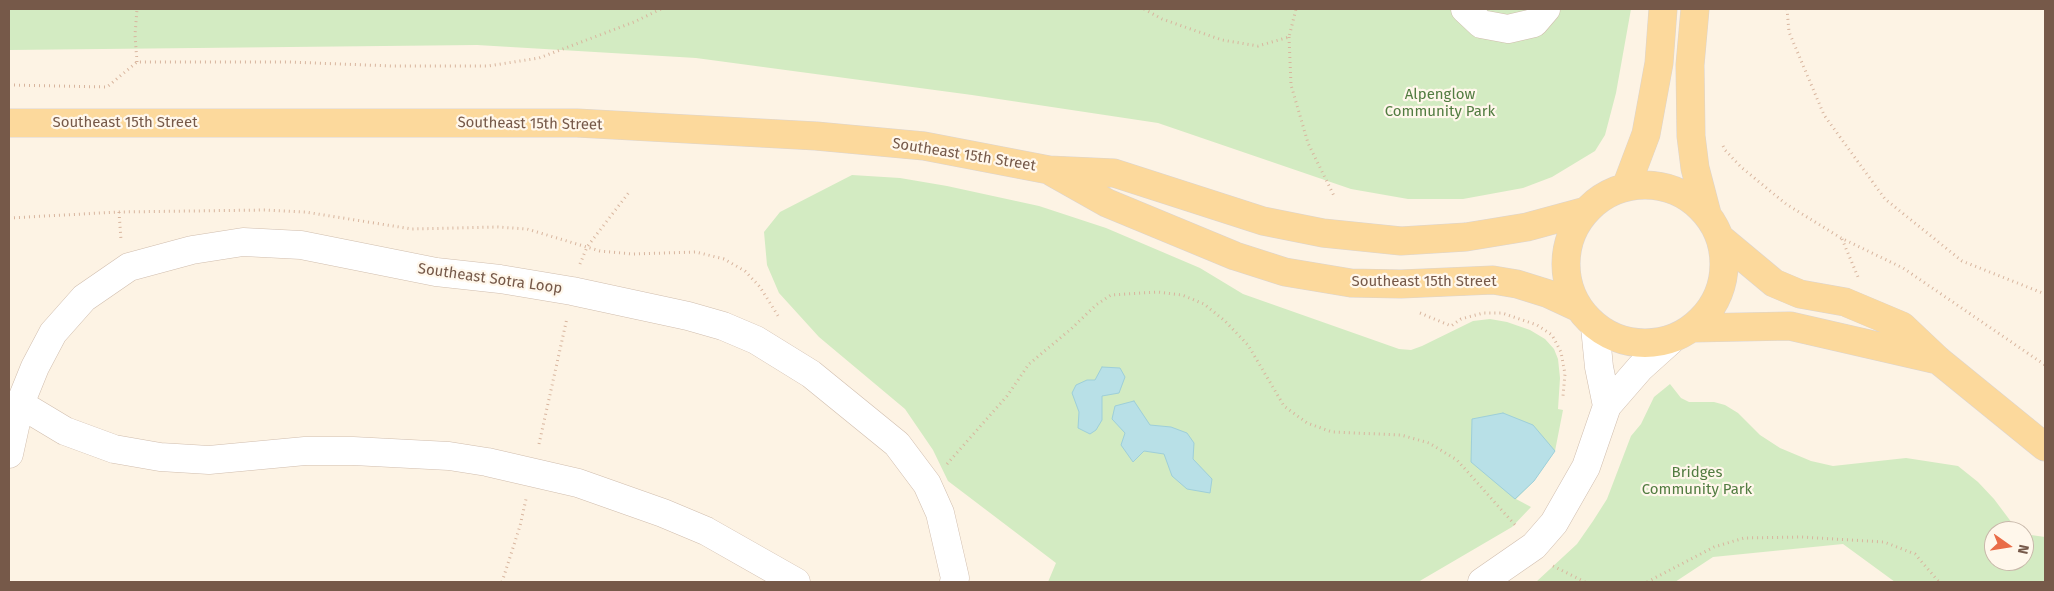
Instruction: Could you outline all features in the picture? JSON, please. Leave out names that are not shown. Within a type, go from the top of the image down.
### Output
[{"type":"main road","points":[[1626,187],[1646,134],[1659,63],[1663,9]]},
{"type":"main road","points":[[1681,334],[1710,310],[1721,288],[1725,263],[1720,238],[1707,214],[1695,168],[1691,136],[1690,65],[1695,9]]},
{"type":"main road","name":"Southeast 15th Street","points":[[9,123],[577,123],[816,136],[924,146],[1049,170],[1114,173],[1263,220],[1322,233],[1401,241],[1475,236],[1528,227],[1586,211]]},
{"type":"main road","name":"Southeast 15th Street","points":[[1049,170],[1107,204],[1235,256],[1285,272],[1351,283],[1401,284],[1493,280],[1517,284],[1549,294],[1586,317]]},
{"type":"main road","points":[[1707,214],[1690,199],[1670,189],[1648,185],[1626,187],[1604,196],[1586,211],[1572,232],[1565,257],[1567,283],[1586,317],[1618,340],[1644,345],[1681,334],[1790,326],[1938,360]]},
{"type":"main road","points":[[1720,238],[1774,283],[1800,294],[1845,302],[1902,326],[1938,360],[2045,447]]},
{"type":"street","points":[[1466,9],[1481,24],[1508,29],[1534,22],[1546,9]]},
{"type":"street","name":"Southeast Sotra Loop","points":[[9,454],[20,404],[35,367],[54,332],[84,298],[129,267],[192,250],[243,242],[301,245],[436,272],[500,278],[572,290],[688,316],[723,326],[756,340],[811,374],[897,444],[927,484],[940,512],[957,581]]},
{"type":"street","points":[[1586,317],[1607,406]]},
{"type":"street","points":[[1482,582],[1534,546],[1554,523],[1586,467],[1607,406],[1640,368],[1681,334]]},
{"type":"street","points":[[20,404],[65,431],[114,449],[160,457],[209,460],[305,451],[362,451],[449,456],[532,472],[578,483],[688,524],[748,554],[796,582]]},
{"type":"path","points":[[138,9],[135,36],[138,62]]},
{"type":"path","points":[[9,85],[107,87],[138,62],[289,62],[392,66],[488,66],[539,58],[634,22],[661,9]]},
{"type":"path","points":[[1144,9],[1162,19],[1222,40],[1258,46],[1289,36]]},
{"type":"path","points":[[1296,9],[1289,36],[1291,85],[1308,143],[1334,196]]},
{"type":"path","points":[[1787,9],[1788,32],[1824,115],[1884,199],[1962,261],[2045,294]]},
{"type":"path","points":[[1721,141],[1725,150],[1741,167],[1786,204],[1841,238],[1903,268],[2045,365]]},
{"type":"path","points":[[502,582],[520,526],[575,274],[587,247],[630,192]]},
{"type":"path","points":[[927,484],[982,427],[1007,396],[1028,364],[1071,329],[1096,305],[1111,295],[1157,292],[1182,295],[1204,304],[1225,321],[1248,345],[1284,406],[1307,423],[1332,432],[1401,436],[1429,444],[1456,460],[1551,565],[1585,582]]},
{"type":"path","points":[[1451,326],[1461,319],[1484,313],[1502,313],[1537,325],[1552,335],[1561,352],[1565,374],[1563,396]]},
{"type":"path","points":[[1647,582],[1714,547],[1744,538],[1801,537],[1884,542],[1915,554],[1939,582]]},
{"type":"green space","name":"Alpenglow Community Park","points":[[9,9],[1631,9],[1616,93],[1605,135],[1595,151],[1552,177],[1523,188],[1463,199],[1408,199],[1351,189],[1158,123],[972,95],[696,58],[477,45],[9,50]]},
{"type":"green space","points":[[852,175],[900,178],[1039,206],[1106,228],[1200,268],[1243,294],[1399,349],[1411,350],[1422,346],[1473,321],[1490,319],[1507,322],[1530,330],[1545,339],[1554,349],[1558,359],[1560,378],[1558,409],[1563,410],[1555,451],[1534,481],[1516,499],[1531,507],[1512,527],[1418,582],[1048,582],[1056,563],[948,481],[933,450],[905,409],[819,337],[779,293],[767,265],[764,232],[780,212]]},
{"type":"green space","name":"Bridges Community Park","points":[[1670,384],[1681,398],[1689,402],[1714,402],[1725,405],[1738,413],[1760,435],[1780,448],[1811,461],[1833,466],[1906,458],[1958,466],[1978,482],[2010,521],[1984,521],[1984,571],[2034,571],[2034,535],[2045,537],[2045,582],[1895,582],[1843,544],[1713,557],[1675,582],[1536,582],[1577,544],[1593,521],[1607,499],[1631,436],[1641,424],[1654,397]]},
{"type":"water","points":[[1102,367],[1120,368],[1125,377],[1119,393],[1102,396],[1102,420],[1096,430],[1090,434],[1078,428],[1079,412],[1072,393],[1076,385],[1087,380],[1095,380]]},
{"type":"water","points":[[1134,401],[1150,425],[1171,427],[1187,433],[1194,443],[1193,459],[1212,479],[1210,493],[1187,489],[1172,476],[1164,454],[1144,451],[1133,462],[1121,445],[1125,433],[1112,419],[1115,406]]},
{"type":"water","points":[[1503,413],[1533,425],[1555,451],[1534,481],[1515,499],[1471,462],[1472,419]]}]
